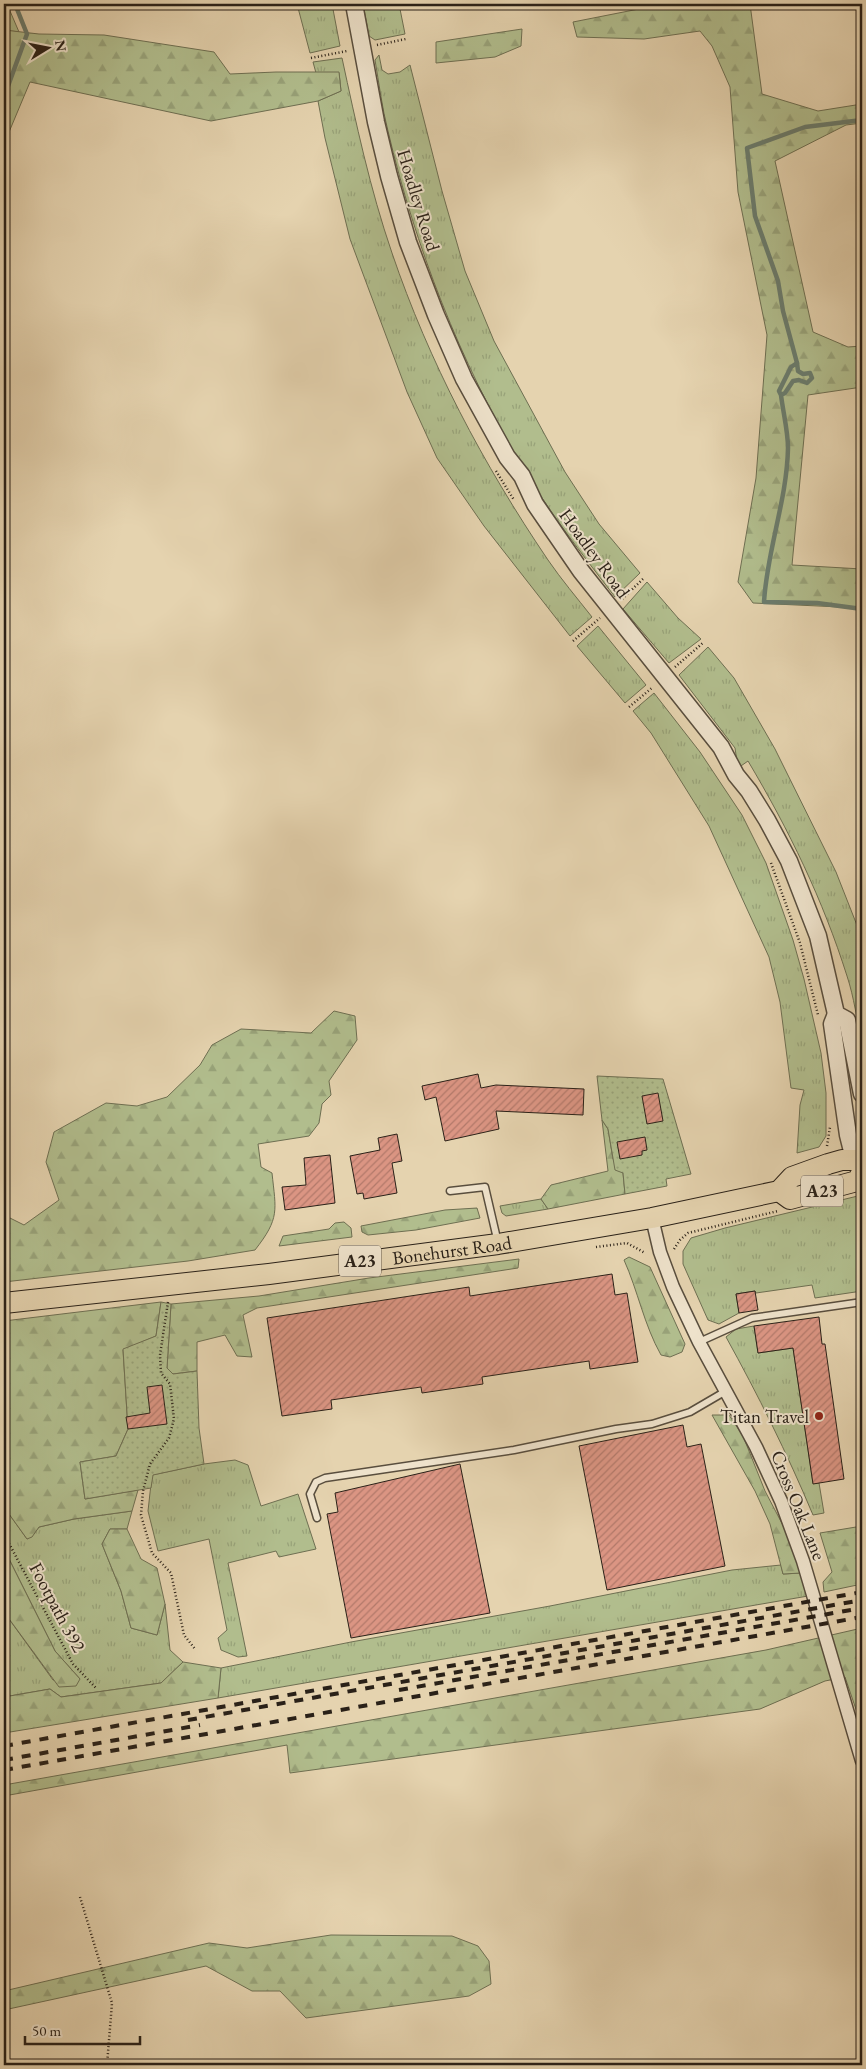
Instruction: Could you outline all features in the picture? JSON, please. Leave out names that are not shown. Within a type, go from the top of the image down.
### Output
[{"type":"main road","name":"Bonehurst Road","points":[[4,1303],[166,1286],[498,1244],[652,1218],[779,1191],[792,1177],[842,1160],[862,1158]]},
{"type":"main road","name":"Bonehurst Road","points":[[779,1191],[790,1199],[858,1181],[862,1172]]},
{"type":"street","name":"Hoadley Road","points":[[354,4],[388,176],[412,251],[436,315],[464,380],[507,457],[522,476],[540,511],[581,571],[721,747],[736,775],[749,791],[767,820],[789,861],[818,936],[836,1014],[847,1020],[862,1094]]},
{"type":"street","points":[[836,1014],[832,1024],[848,1135],[852,1151],[862,1158]]},
{"type":"street","name":"Cross Oak Lane","points":[[652,1218],[662,1260],[673,1287],[699,1342],[756,1447],[781,1501],[804,1561],[862,1761]]},
{"type":"lane","points":[[450,1191],[485,1187],[498,1244]]},
{"type":"lane","points":[[699,1342],[752,1318],[862,1302]]},
{"type":"lane","points":[[317,1518],[310,1494],[316,1482],[325,1478],[506,1451],[616,1429],[652,1424],[690,1412],[726,1391]]},
{"type":"path","points":[[674,1249],[688,1232],[779,1211]]},
{"type":"path","points":[[166,1286],[168,1298],[160,1355],[161,1372],[170,1384],[174,1419],[169,1438],[150,1464],[143,1491],[141,1515],[152,1553],[171,1573],[184,1635],[195,1649]]},
{"type":"path","name":"Footpath 392","points":[[4,1534],[73,1664],[96,1688]]},
{"type":"path","points":[[80,1897],[112,2003],[107,2065]]},
{"type":"green space","points":[[4,4],[7,4],[19,32],[4,30]]},
{"type":"green space","points":[[297,4],[332,4],[340,46],[310,53]]},
{"type":"green space","points":[[363,4],[399,4],[405,34],[375,40],[369,36]]},
{"type":"green space","points":[[664,4],[750,4],[762,94],[818,111],[862,104],[862,123],[846,125],[775,161],[813,332],[848,347],[862,346],[862,387],[808,395],[792,565],[862,569],[862,608],[753,603],[738,582],[756,478],[767,335],[738,192],[730,87],[712,46],[700,31],[644,39],[577,37],[573,22]]},
{"type":"green space","points":[[522,29],[521,46],[495,57],[436,63],[436,42]]},
{"type":"green space","points":[[4,30],[39,34],[104,35],[214,52],[230,74],[339,72],[341,91],[318,101],[211,121],[30,82],[4,144]]},
{"type":"green space","points":[[379,55],[382,70],[388,74],[400,72],[410,65],[442,191],[465,271],[494,341],[565,472],[599,524],[640,573],[615,597],[542,499],[499,425],[459,344],[426,260],[399,174],[381,96],[375,60]]},
{"type":"green space","points":[[342,58],[377,205],[407,294],[440,373],[501,487],[524,524],[548,560],[592,617],[570,636],[484,526],[437,458],[407,392],[350,239],[325,138],[318,101],[341,91],[339,73],[316,73],[313,62]]},
{"type":"green space","points":[[647,582],[678,618],[701,639],[669,663],[623,609]]},
{"type":"green space","points":[[598,626],[646,685],[625,703],[577,646]]},
{"type":"green space","points":[[708,647],[734,678],[775,749],[836,872],[862,938],[862,1043],[852,992],[838,948],[816,893],[791,839],[748,761],[738,768],[735,748],[679,675]]},
{"type":"green space","points":[[654,693],[700,752],[742,815],[766,863],[793,940],[821,1053],[826,1093],[826,1136],[819,1147],[797,1153],[800,1105],[804,1090],[791,1088],[780,1002],[769,957],[709,826],[651,733],[633,711]]},
{"type":"green space","points":[[334,1011],[355,1016],[357,1040],[329,1081],[331,1095],[322,1104],[319,1123],[309,1136],[258,1144],[261,1167],[272,1173],[275,1206],[269,1230],[255,1250],[188,1261],[4,1282],[4,1215],[24,1225],[59,1200],[46,1162],[54,1132],[106,1103],[137,1106],[167,1097],[200,1065],[212,1045],[241,1029],[311,1033]]},
{"type":"green space","points":[[597,1076],[663,1079],[691,1174],[666,1179],[667,1186],[625,1194],[623,1173],[615,1170],[608,1129],[602,1120]]},
{"type":"green space","points":[[602,1120],[608,1129],[613,1159],[623,1173],[625,1194],[548,1209],[541,1199],[551,1185],[608,1171]]},
{"type":"green space","points":[[862,1195],[862,1291],[815,1298],[812,1285],[736,1294],[739,1313],[719,1324],[708,1320],[683,1264],[683,1251],[691,1238]]},
{"type":"green space","points":[[541,1199],[548,1209],[506,1216],[502,1213],[500,1206]]},
{"type":"green space","points":[[477,1208],[480,1218],[416,1230],[368,1235],[362,1232],[361,1226],[445,1210]]},
{"type":"green space","points":[[344,1222],[351,1228],[352,1237],[279,1246],[283,1236],[329,1229],[335,1223]]},
{"type":"green space","points":[[629,1257],[650,1267],[685,1344],[682,1352],[670,1357],[661,1355],[650,1332],[624,1260]]},
{"type":"green space","points":[[519,1259],[518,1268],[257,1308],[243,1315],[252,1357],[237,1356],[225,1335],[197,1342],[197,1371],[173,1374],[167,1368],[171,1304],[259,1296],[369,1278]]},
{"type":"green space","points":[[161,1302],[156,1336],[123,1350],[128,1429],[116,1456],[80,1462],[85,1499],[138,1490],[132,1511],[74,1519],[39,1527],[32,1537],[27,1539],[4,1507],[4,1321]]},
{"type":"green space","points":[[161,1302],[171,1304],[167,1368],[173,1374],[197,1371],[199,1428],[204,1464],[153,1475],[151,1488],[85,1499],[80,1462],[116,1456],[128,1429],[123,1349],[156,1336]]},
{"type":"green space","points":[[754,1326],[758,1353],[793,1348],[813,1483],[819,1483],[824,1513],[813,1515],[772,1425],[726,1337],[736,1329]]},
{"type":"green space","points":[[712,1415],[729,1415],[743,1436],[765,1491],[787,1533],[801,1573],[783,1574],[770,1524],[755,1491]]},
{"type":"green space","points":[[235,1460],[248,1465],[261,1506],[298,1494],[316,1549],[279,1557],[276,1551],[228,1563],[247,1656],[238,1657],[221,1650],[218,1638],[227,1630],[209,1539],[158,1551],[148,1511],[152,1475],[204,1464]]},
{"type":"green space","points":[[4,1507],[27,1539],[39,1527],[74,1519],[132,1511],[127,1529],[110,1529],[102,1544],[121,1591],[131,1628],[157,1635],[165,1604],[170,1650],[183,1662],[161,1683],[61,1697],[50,1689],[4,1697],[4,1612],[53,1680],[80,1679],[55,1651],[4,1549]]},
{"type":"green space","points":[[862,1526],[862,1584],[824,1592],[823,1582],[832,1572],[820,1533]]},
{"type":"green space","points":[[110,1529],[127,1529],[141,1559],[157,1568],[165,1604],[157,1635],[131,1628],[121,1591],[102,1544]]},
{"type":"green space","points":[[4,1549],[55,1651],[80,1679],[76,1686],[59,1687],[4,1612]]},
{"type":"green space","points":[[781,1565],[783,1574],[801,1573],[808,1596],[218,1698],[221,1668],[732,1570]]},
{"type":"green space","points":[[862,1628],[862,1727],[845,1677],[825,1681],[760,1709],[290,1773],[287,1745],[4,1796],[4,1785],[766,1650]]},
{"type":"green space","points":[[183,1662],[221,1668],[218,1698],[4,1733],[4,1697],[50,1689],[61,1697],[161,1683]]},
{"type":"green space","points":[[331,1935],[452,1936],[478,1946],[489,1961],[491,1984],[469,1996],[306,2018],[280,1991],[252,1991],[206,1966],[4,2010],[4,1991],[209,1943],[247,1948]]},
{"type":"building","points":[[478,1074],[481,1088],[496,1085],[584,1089],[583,1115],[496,1111],[499,1129],[445,1141],[436,1097],[425,1100],[422,1086]]},
{"type":"building","points":[[658,1093],[663,1121],[647,1124],[642,1096]]},
{"type":"building","points":[[397,1134],[402,1161],[392,1163],[397,1193],[364,1199],[363,1193],[357,1194],[350,1156],[380,1150],[378,1138]]},
{"type":"building","points":[[645,1137],[647,1150],[642,1151],[642,1155],[620,1159],[617,1142]]},
{"type":"building","points":[[330,1155],[335,1203],[285,1210],[282,1187],[306,1185],[304,1158]]},
{"type":"building","points":[[612,1274],[615,1295],[627,1293],[638,1362],[590,1369],[589,1361],[482,1377],[483,1384],[422,1393],[421,1387],[331,1400],[332,1409],[282,1416],[267,1318],[469,1287],[470,1296]]},
{"type":"building","points":[[755,1291],[758,1310],[739,1313],[736,1294]]},
{"type":"building","name":"Titan Travel","points":[[819,1317],[822,1344],[825,1344],[844,1479],[813,1484],[793,1348],[758,1353],[754,1326]]},
{"type":"building","points":[[162,1385],[167,1424],[128,1429],[126,1417],[150,1413],[147,1387]]},
{"type":"building","points":[[683,1425],[687,1447],[701,1444],[725,1566],[607,1590],[579,1446]]},
{"type":"building","points":[[460,1464],[490,1613],[351,1638],[327,1514],[338,1512],[335,1493]]},
{"type":"waterway","points":[[4,97],[27,34],[15,4]]},
{"type":"waterway","points":[[797,363],[783,311],[778,281],[755,216],[747,148],[805,127],[862,120]]},
{"type":"waterway","points":[[781,395],[785,393],[793,381],[799,380],[807,383],[812,378],[810,373],[803,374],[798,371],[797,363],[791,367],[779,391],[787,435],[787,467],[769,563],[764,602],[817,603],[862,609]]},
{"type":"railway","points":[[4,1746],[862,1592]]},
{"type":"railway","points":[[188,1720],[862,1600]]},
{"type":"railway","points":[[399,1690],[862,1608]]},
{"type":"railway","points":[[4,1770],[862,1617]]},
{"type":"railway","points":[[4,1760],[200,1725]]},
{"type":"place","name":"Titan Travel","points":[[819,1416]]}]
